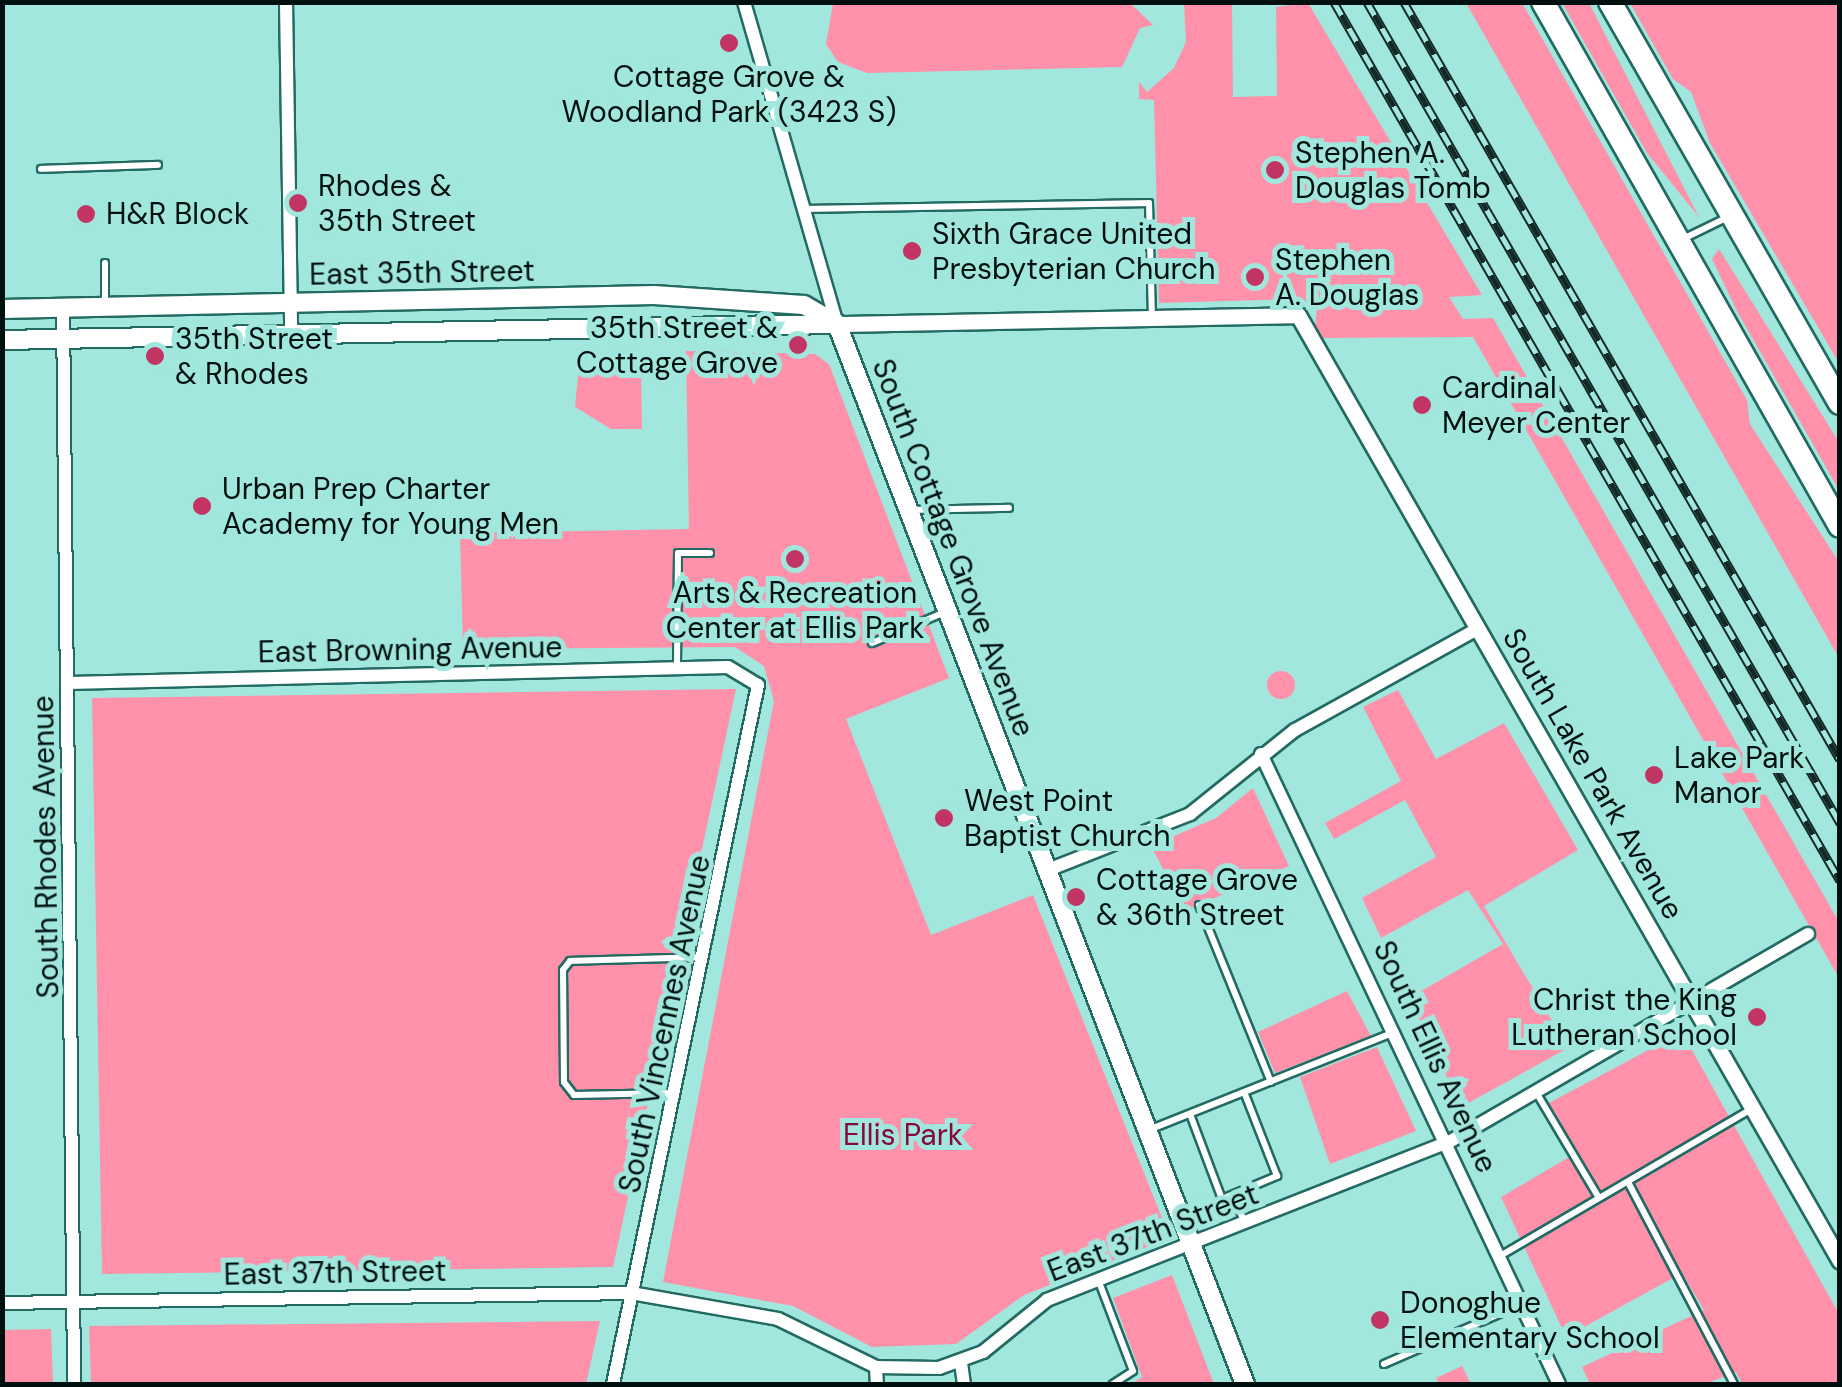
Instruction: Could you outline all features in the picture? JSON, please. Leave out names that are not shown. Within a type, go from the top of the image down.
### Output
[{"type":"highway","points":[[1542,2],[1840,526]]},
{"type":"highway","points":[[1610,2],[1840,403]]},
{"type":"main road","name":"East 35th Street","points":[[2,309],[692,296],[804,304],[837,324]]},
{"type":"main road","name":"East 35th Street","points":[[2,340],[837,324]]},
{"type":"main road","name":"South Cottage Grove Avenue","points":[[837,324],[1246,1384]]},
{"type":"street","points":[[286,2],[292,336]]},
{"type":"street","name":"South Cottage Grove Avenue","points":[[744,2],[837,324]]},
{"type":"street","name":"South Rhodes Avenue","points":[[63,308],[74,1384]]},
{"type":"street","name":"East 35th Street","points":[[837,324],[1298,316]]},
{"type":"street","name":"South Lake Park Avenue","points":[[1298,316],[1840,1261]]},
{"type":"street","points":[[1048,870],[1190,814],[1261,754],[1476,628]]},
{"type":"street","name":"East Browning Avenue","points":[[69,683],[678,668],[750,676]]},
{"type":"street","name":"South Vincennes Avenue","points":[[613,1384],[756,719],[750,676]]},
{"type":"street","name":"South Ellis Avenue","points":[[1261,754],[1449,1142],[1559,1384]]},
{"type":"street","name":"East 37th Street","points":[[2,1303],[631,1293],[778,1319],[876,1366],[961,1362],[1048,1300],[1449,1142],[1808,934]]},
{"type":"street","points":[[961,1362],[964,1384]]},
{"type":"street","points":[[876,1366],[877,1384]]},
{"type":"lane","points":[[42,169],[158,165]]},
{"type":"lane","points":[[804,209],[1149,203],[1152,319]]},
{"type":"lane","points":[[1678,242],[1731,216]]},
{"type":"lane","points":[[104,263],[105,308]]},
{"type":"lane","points":[[909,510],[1010,508]]},
{"type":"lane","points":[[678,668],[678,554],[710,553]]},
{"type":"lane","points":[[872,643],[948,611]]},
{"type":"lane","points":[[1199,905],[1271,1082]]},
{"type":"lane","points":[[676,1093],[574,1095],[564,1082],[563,970],[570,961],[705,957]]},
{"type":"lane","points":[[1148,1130],[1396,1031]]},
{"type":"lane","points":[[1190,1114],[1222,1199],[1233,1195],[1278,1176],[1244,1092]]},
{"type":"lane","points":[[1535,1092],[1599,1198]]},
{"type":"lane","points":[[1500,1256],[1754,1108]]},
{"type":"lane","points":[[1628,1182],[1734,1384]]},
{"type":"lane","points":[[1233,1195],[1245,1224]]},
{"type":"lane","points":[[1099,1282],[1133,1371],[1113,1384]]},
{"type":"lane","points":[[1384,1364],[1522,1304]]},
{"type":"green space","points":[[833,3],[1130,3],[1153,25],[1140,28],[1122,67],[867,73],[838,62],[826,44]]},
{"type":"green space","points":[[1184,3],[1232,3],[1233,97],[1277,96],[1276,7],[1308,3],[1482,295],[1449,297],[1463,319],[1493,318],[1839,922],[1839,978],[1473,337],[1314,338],[1317,308],[1301,299],[1159,303],[1154,100],[1139,99],[1139,82],[1147,92],[1174,68],[1186,42]]},
{"type":"green space","points":[[1466,3],[1522,3],[1747,400],[1750,424],[1839,562],[1839,658]]},
{"type":"green space","points":[[1562,3],[1589,3],[1699,217],[1647,153]]},
{"type":"green space","points":[[1630,3],[1839,3],[1839,363],[1710,143],[1691,92],[1673,79]]},
{"type":"green space","points":[[1719,249],[1839,442],[1839,490],[1738,313],[1712,259]]},
{"type":"green space","name":"Ellis Park","points":[[686,351],[815,354],[829,364],[949,678],[846,719],[931,935],[1033,895],[1170,1238],[1024,1295],[956,1344],[872,1347],[793,1306],[663,1282],[774,701],[764,666],[735,647],[463,649],[460,533],[689,529]]},
{"type":"green space","points":[[579,366],[641,371],[642,429],[611,429],[575,407]]},
{"type":"green space","points":[[1281,671],[1291,675],[1295,685],[1291,695],[1281,699],[1271,695],[1267,685],[1271,675]]},
{"type":"green space","points":[[736,689],[613,1267],[102,1274],[92,698]]},
{"type":"green space","points":[[1398,690],[1436,759],[1504,723],[1578,850],[1484,906],[1568,1048],[1461,1107],[1409,998],[1503,944],[1468,890],[1381,938],[1362,898],[1436,857],[1405,800],[1334,839],[1325,823],[1401,781],[1363,707]]},
{"type":"green space","points":[[1253,788],[1289,866],[1185,911],[1151,846],[1216,818]]},
{"type":"green space","points":[[1347,991],[1371,1036],[1275,1073],[1258,1032]]},
{"type":"green space","points":[[1682,1032],[1839,1314],[1839,1384],[1742,1384],[1736,1372],[1705,1384],[1590,1384],[1582,1367],[1704,1310],[1682,1273],[1566,1337],[1501,1197],[1578,1152],[1549,1103]]},
{"type":"green space","points":[[1377,1047],[1416,1131],[1330,1164],[1300,1077]]},
{"type":"green space","points":[[1172,1275],[1214,1384],[1132,1384],[1142,1377],[1113,1298]]},
{"type":"green space","points":[[600,1321],[586,1384],[91,1384],[89,1326]]},
{"type":"green space","points":[[51,1329],[53,1384],[3,1384],[3,1330]]},
{"type":"green space","points":[[1462,1366],[1471,1384],[1439,1384],[1436,1378]]},
{"type":"railway","points":[[1334,2],[1840,881]]},
{"type":"railway","points":[[1367,2],[1840,823]]},
{"type":"railway","points":[[1404,2],[1840,760]]},
{"type":"place","name":"Cottage Grove & Woodland Park (3423 S)","points":[[729,43]]},
{"type":"place","name":"Stephen A. Douglas Tomb","points":[[1275,170]]},
{"type":"place","name":"Rhodes & 35th Street","points":[[298,203]]},
{"type":"place","name":"H&R Block","points":[[86,214]]},
{"type":"place","name":"Sixth Grace United Presbyterian Church","points":[[912,251]]},
{"type":"place","name":"Stephen A. Douglas","points":[[1255,277]]},
{"type":"place","name":"35th Street & Cottage Grove","points":[[798,345]]},
{"type":"place","name":"35th Street & Rhodes","points":[[155,356]]},
{"type":"place","name":"Cardinal Meyer Center","points":[[1422,405]]},
{"type":"place","name":"Urban Prep Charter Academy for Young Men","points":[[202,506]]},
{"type":"place","name":"Arts & Recreation Center at Ellis Park","points":[[795,559]]},
{"type":"place","name":"Lake Park Manor","points":[[1654,775]]},
{"type":"place","name":"West Point Baptist Church","points":[[944,818]]},
{"type":"place","name":"Cottage Grove & 36th Street","points":[[1076,897]]},
{"type":"place","name":"Christ the King Lutheran School","points":[[1757,1017]]},
{"type":"place","name":"Donoghue Elementary School","points":[[1380,1320]]}]
